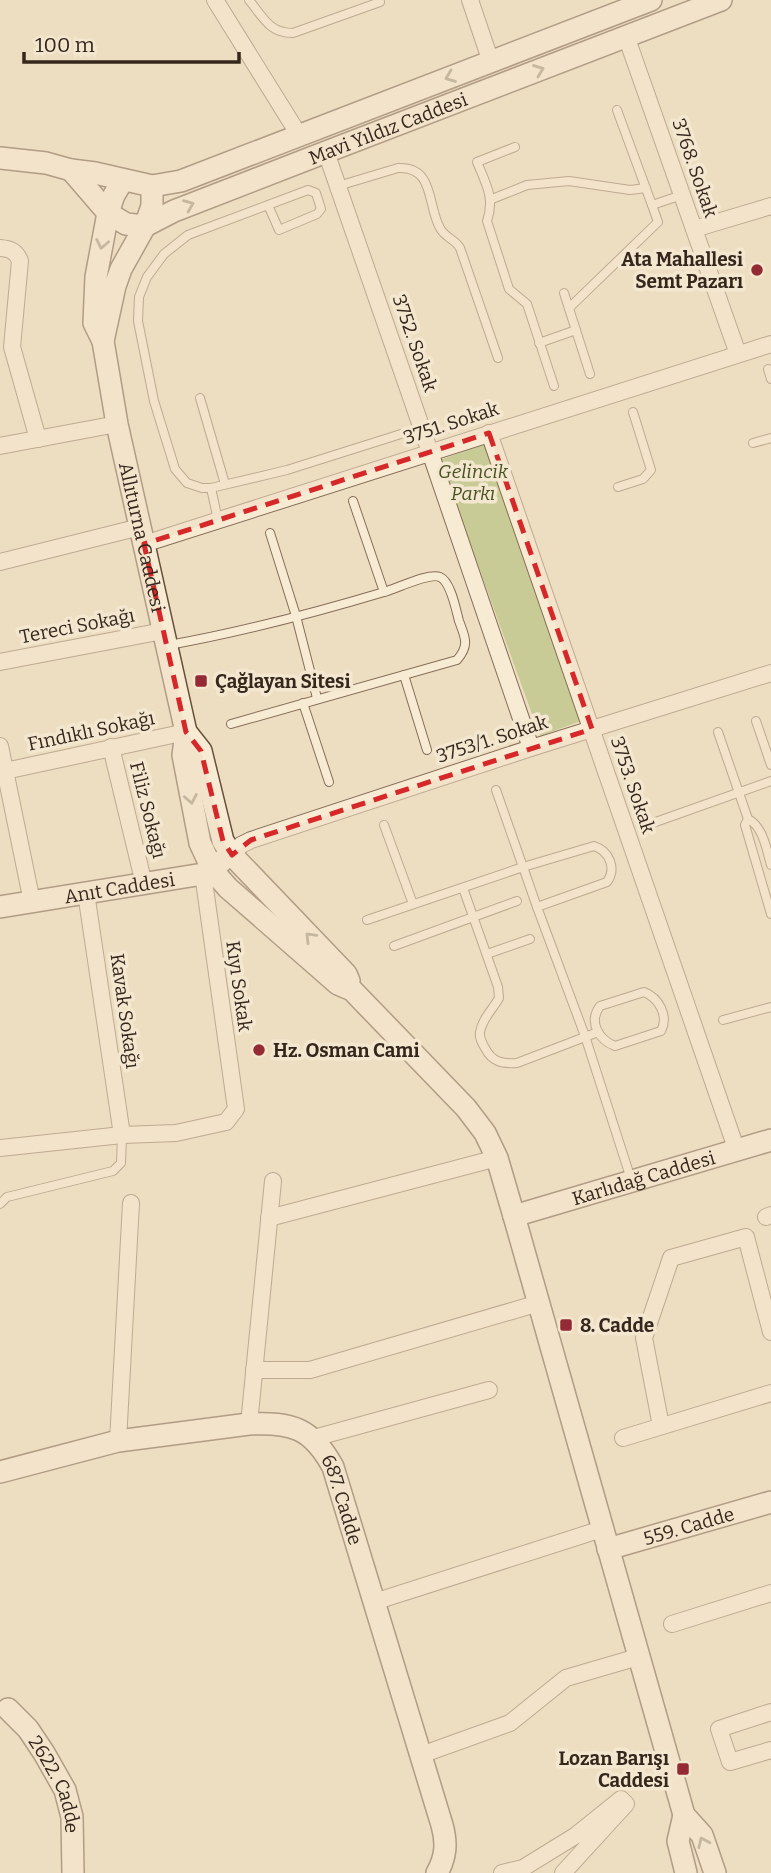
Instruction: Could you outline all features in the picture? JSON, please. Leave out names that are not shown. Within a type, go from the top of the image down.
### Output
[{"type":"main road","name":"Mavi Yıldız Caddesi","points":[[0,158],[46,163],[152,186],[181,181],[651,0]]},
{"type":"main road","name":"Mavi Yıldız Caddesi","points":[[145,226],[174,211],[721,0]]},
{"type":"main road","points":[[491,62],[500,85]]},
{"type":"main road","points":[[71,170],[108,213],[126,224],[145,226]]},
{"type":"main road","name":"Allıturna Caddesi","points":[[123,180],[108,213],[96,277],[94,323],[103,341],[117,424],[186,732],[183,755],[207,871],[338,984],[352,990],[466,1108],[485,1133],[497,1158]]},
{"type":"main road","name":"Allıturna Caddesi","points":[[103,341],[121,269],[145,226],[152,206],[152,186]]},
{"type":"main road","name":"Allıturna Caddesi","points":[[186,732],[201,751],[223,841],[232,855],[346,974],[352,990]]},
{"type":"main road","name":"Anıt Caddesi","points":[[0,907],[207,871],[232,855]]},
{"type":"main road","name":"Karlıdağ Caddesi","points":[[514,1216],[771,1140]]},
{"type":"main road","points":[[497,1158],[684,1815],[702,1835],[715,1873]]},
{"type":"main road","name":"687. Cadde","points":[[0,1472],[118,1441],[249,1424],[286,1424],[314,1438],[333,1467],[445,1835],[445,1853],[437,1873]]},
{"type":"main road","name":"559. Cadde","points":[[605,1539],[771,1502]]},
{"type":"main road","name":"2622. Cadde","points":[[4,1706],[28,1728],[65,1790],[72,1817],[73,1873]]},
{"type":"main road","points":[[684,1815],[678,1841],[685,1872]]},
{"type":"street","points":[[470,0],[491,62]]},
{"type":"street","points":[[222,2],[299,135]]},
{"type":"street","name":"3768. Sokak","points":[[626,36],[738,354]]},
{"type":"street","name":"3752. Sokak","points":[[326,152],[531,748]]},
{"type":"street","points":[[694,229],[771,206]]},
{"type":"street","points":[[0,248],[10,249],[17,254],[20,261],[6,347],[38,439]]},
{"type":"street","name":"3751. Sokak","points":[[0,562],[218,520],[771,344]]},
{"type":"street","points":[[0,446],[117,424]]},
{"type":"street","name":"3753. Sokak","points":[[489,433],[737,1150]]},
{"type":"street","name":"Tereci Sokağı","points":[[0,663],[165,638]]},
{"type":"street","name":"3753/1. Sokak","points":[[232,855],[241,845],[251,840],[771,673]]},
{"type":"street","name":"Fındıklı Sokağı","points":[[2,756],[111,747],[186,732]]},
{"type":"street","name":"Filiz Sokağı","points":[[111,747],[144,884]]},
{"type":"street","points":[[2,756],[32,902]]},
{"type":"street","name":"Kıyı Sokak","points":[[0,1145],[176,1133],[226,1122],[236,1109],[207,871]]},
{"type":"street","name":"Kavak Sokağı","points":[[86,893],[122,1135]]},
{"type":"street","points":[[269,1218],[497,1158]]},
{"type":"street","points":[[249,1424],[273,1181]]},
{"type":"street","points":[[118,1441],[131,1203]]},
{"type":"street","points":[[661,1426],[644,1338],[671,1258],[746,1237],[771,1332]]},
{"type":"street","points":[[254,1370],[310,1370],[538,1303]]},
{"type":"street","points":[[314,1438],[489,1390]]},
{"type":"street","points":[[623,1438],[771,1393]]},
{"type":"street","points":[[374,1602],[605,1539]]},
{"type":"street","points":[[672,1624],[771,1593]]},
{"type":"street","points":[[421,1755],[510,1723],[566,1678],[638,1657]]},
{"type":"street","points":[[771,1712],[719,1729],[730,1762],[771,1751]]},
{"type":"street","points":[[502,1873],[523,1868],[575,1836],[621,1799],[626,1804],[563,1873]]},
{"type":"lane","points":[[249,0],[271,28],[282,33],[293,33],[380,2]]},
{"type":"lane","points":[[569,308],[658,222],[617,110]]},
{"type":"lane","points":[[515,147],[477,162],[492,199],[486,221],[509,289],[527,304],[554,386]]},
{"type":"lane","points":[[338,186],[398,168],[406,167],[421,175],[440,229],[456,241],[460,248],[498,358]]},
{"type":"lane","points":[[492,199],[527,186],[569,181],[630,190],[646,188]]},
{"type":"lane","points":[[268,205],[279,230],[317,214],[321,209],[316,192],[308,190],[268,205],[188,235],[164,254],[147,277],[139,297],[138,321],[154,401],[175,469],[187,483],[211,488],[287,470],[401,434]]},
{"type":"lane","points":[[652,205],[682,195]]},
{"type":"lane","points":[[564,293],[590,374]]},
{"type":"lane","points":[[540,343],[576,330]]},
{"type":"lane","points":[[768,369],[771,379]]},
{"type":"lane","points":[[200,398],[225,484]]},
{"type":"lane","points":[[618,487],[643,479],[651,470],[633,412]]},
{"type":"lane","points":[[753,443],[771,438]]},
{"type":"lane","points":[[211,488],[218,520]]},
{"type":"lane","points":[[353,501],[384,592]]},
{"type":"lane","points":[[270,533],[296,615],[317,698]]},
{"type":"lane","points":[[165,638],[202,639],[384,592],[431,576],[441,578],[448,585],[466,642],[464,652],[457,660],[231,724]]},
{"type":"lane","points":[[404,676],[427,750]]},
{"type":"lane","points":[[303,704],[329,782]]},
{"type":"lane","points":[[756,721],[771,765]]},
{"type":"lane","points":[[718,732],[748,820],[745,825],[771,914]]},
{"type":"lane","points":[[650,824],[771,781]]},
{"type":"lane","points":[[496,790],[585,1036],[632,1181]]},
{"type":"lane","points":[[748,820],[755,822],[759,829],[771,865]]},
{"type":"lane","points":[[384,825],[413,904]]},
{"type":"lane","points":[[367,920],[594,846],[599,847],[610,861],[613,870],[607,882],[537,907]]},
{"type":"lane","points":[[463,888],[495,975],[499,998],[480,1031],[480,1040],[486,1052],[503,1064],[517,1063],[598,1032]]},
{"type":"lane","points":[[394,947],[517,901]]},
{"type":"lane","points":[[487,954],[530,939]]},
{"type":"lane","points":[[644,992],[656,1000],[664,1020],[661,1031],[615,1046],[604,1041],[598,1032],[595,1019],[597,1009],[644,992]]},
{"type":"lane","points":[[723,1020],[771,1007]]},
{"type":"lane","points":[[0,1204],[7,1197],[113,1171],[121,1163],[122,1135]]},
{"type":"highlighted area","points":[[489,433],[592,729],[251,840],[232,855],[223,841],[201,751],[186,732],[144,544]]},
{"type":"green space","name":"Gelincik Parkı","points":[[485,444],[581,721],[540,736],[440,460]]},
{"type":"place","name":"Ata Mahallesi Semt Pazarı","points":[[757,270]]},
{"type":"place","name":"Çağlayan Sitesi","points":[[201,681]]},
{"type":"place","name":"Hz. Osman Cami","points":[[259,1050]]},
{"type":"place","name":"8. Cadde","points":[[566,1325]]},
{"type":"place","name":"Lozan Barışı Caddesi","points":[[683,1769]]}]
